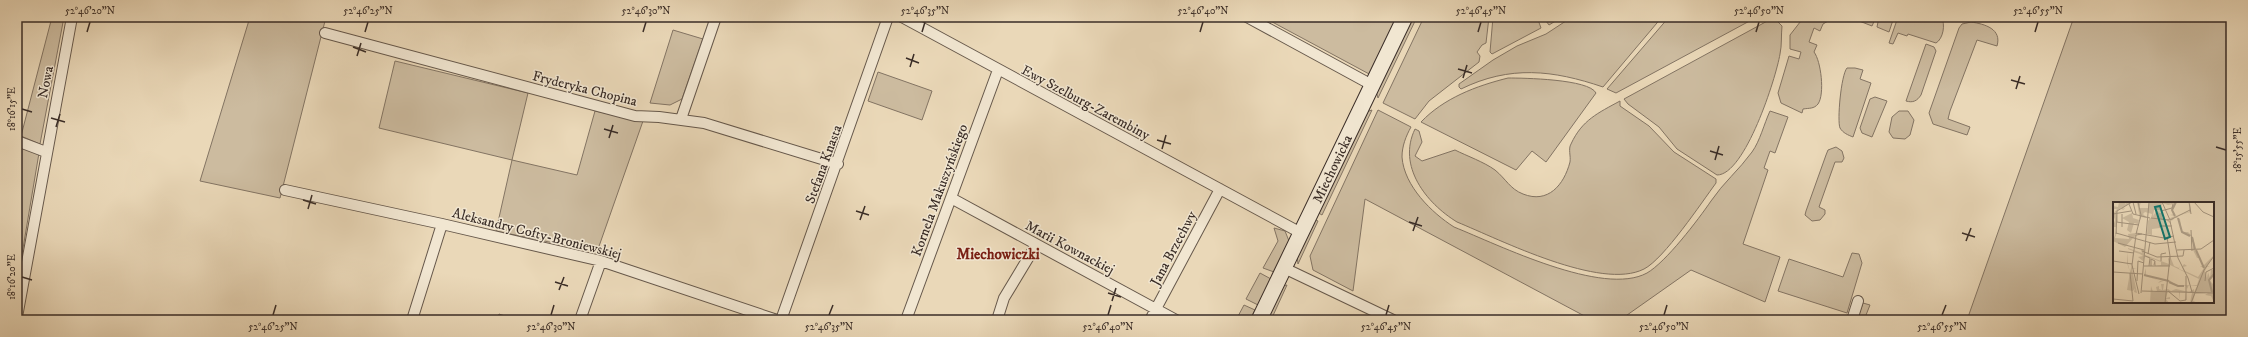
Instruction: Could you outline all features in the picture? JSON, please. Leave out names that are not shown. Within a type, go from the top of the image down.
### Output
[{"type":"street","name":"Nowa","points":[[17,317],[46,152],[72,17]]},
{"type":"street","points":[[681,119],[716,17]]},
{"type":"street","name":"Stefana Knasta","points":[[781,320],[838,164],[888,17]]},
{"type":"street","name":"Ewy Szelburg-Zarembiny","points":[[902,17],[1301,233]]},
{"type":"street","points":[[1247,17],[1372,85]]},
{"type":"street","name":"Miechowicka","points":[[1259,320],[1405,17]]},
{"type":"street","name":"Fryderyka Chopina","points":[[325,33],[635,116],[681,119],[704,123],[838,164]]},
{"type":"street","name":"Kornela Makuszyńskiego","points":[[906,320],[998,70]]},
{"type":"street","points":[[17,141],[46,152]]},
{"type":"street","name":"Jana Brzechwy","points":[[1150,320],[1220,189]]},
{"type":"street","name":"Aleksandry Cofty-Broniewskiej","points":[[286,190],[601,261],[777,320]]},
{"type":"street","name":"Marii Kownackiej","points":[[950,198],[1176,320]]},
{"type":"street","points":[[412,320],[442,224]]},
{"type":"street","points":[[997,320],[1004,298],[1036,245]]},
{"type":"street","points":[[580,320],[601,261]]},
{"type":"street","points":[[1284,268],[1393,320]]},
{"type":"street","points":[[1852,320],[1858,301]]},
{"type":"shaded area","points":[[52,17],[64,17],[40,144],[21,136]]},
{"type":"shaded area","points":[[250,17],[308,17],[325,21],[280,198],[200,181]]},
{"type":"shaded area","points":[[1263,17],[1386,17],[1397,22],[1371,75]]},
{"type":"shaded area","points":[[1411,17],[1417,17],[1378,98],[1376,91]]},
{"type":"shaded area","points":[[1424,17],[1489,17],[1486,43],[1482,45],[1477,52],[1480,56],[1479,62],[1429,101],[1415,119],[1383,103]]},
{"type":"shaded area","points":[[1493,17],[1537,17],[1541,28],[1492,54],[1490,52]]},
{"type":"shaded area","points":[[1543,17],[1562,17],[1549,25]]},
{"type":"shaded area","points":[[1572,17],[1662,17],[1603,87],[1585,81],[1549,74],[1514,73],[1479,81],[1461,89],[1459,87],[1459,84],[1493,60],[1517,46],[1546,34]]},
{"type":"shaded area","points":[[1669,17],[1757,17],[1616,93],[1607,89]]},
{"type":"shaded area","points":[[1804,17],[1835,17],[1823,24],[1820,31],[1814,28],[1809,42],[1817,45],[1814,52],[1819,63],[1822,86],[1818,104],[1815,107],[1803,109],[1802,113],[1781,103],[1778,93],[1789,56],[1799,59],[1801,52],[1790,49],[1790,35]]},
{"type":"shaded area","points":[[1849,17],[1876,17],[1872,26]]},
{"type":"shaded area","points":[[1879,17],[1894,17],[1889,32],[1877,27]]},
{"type":"shaded area","points":[[1898,17],[1941,17],[1943,20],[1942,35],[1936,43],[1908,34],[1907,36],[1898,33],[1893,44],[1889,43]]},
{"type":"shaded area","points":[[2074,17],[2231,17],[2231,320],[1967,320]]},
{"type":"shaded area","points":[[1771,19],[1776,20],[1782,26],[1781,51],[1777,66],[1758,124],[1738,159],[1728,171],[1717,175],[1677,149],[1659,127],[1628,104],[1624,99]]},
{"type":"shaded area","points":[[1971,22],[1982,24],[1991,28],[1995,31],[1998,40],[1997,46],[1977,40],[1950,111],[1948,119],[1970,127],[1967,135],[1933,124],[1929,113],[1959,28],[1962,24]]},
{"type":"shaded area","points":[[673,30],[703,39],[682,99],[670,105],[650,103]]},
{"type":"shaded area","points":[[1926,44],[1934,47],[1936,51],[1921,95],[1915,101],[1906,101]]},
{"type":"shaded area","points":[[395,61],[528,93],[512,160],[379,128]]},
{"type":"shaded area","points":[[1847,68],[1863,70],[1860,79],[1871,83],[1853,137],[1847,135],[1840,128],[1839,124],[1841,88]]},
{"type":"shaded area","points":[[878,72],[932,91],[922,120],[868,101]]},
{"type":"shaded area","points":[[1508,78],[1569,82],[1591,88],[1596,93],[1546,162],[1532,151],[1516,170],[1421,122],[1440,106],[1461,94]]},
{"type":"shaded area","points":[[1875,97],[1887,101],[1872,137],[1862,133],[1860,128],[1870,99]]},
{"type":"shaded area","points":[[1620,101],[1620,106],[1649,126],[1674,152],[1716,179],[1716,183],[1672,242],[1662,254],[1644,269],[1625,274],[1603,273],[1578,269],[1524,251],[1457,222],[1435,205],[1425,194],[1412,170],[1410,143],[1415,129],[1419,131],[1422,142],[1415,156],[1422,161],[1455,150],[1491,167],[1499,173],[1511,187],[1523,194],[1540,196],[1547,194],[1554,190],[1564,178],[1570,162],[1570,146],[1580,129],[1591,118]]},
{"type":"shaded area","points":[[1372,110],[1322,215],[1317,212],[1366,112]]},
{"type":"shaded area","points":[[1378,110],[1411,127],[1406,138],[1402,157],[1408,178],[1420,198],[1454,227],[1551,266],[1578,274],[1605,278],[1628,279],[1647,273],[1655,268],[1681,240],[1716,194],[1755,148],[1770,111],[1788,117],[1775,153],[1770,151],[1764,168],[1768,170],[1743,244],[1780,257],[1765,302],[1691,270],[1620,320],[1592,320],[1365,199],[1353,291],[1313,270],[1310,256]]},
{"type":"shaded area","points":[[595,111],[643,121],[597,252],[496,231],[512,160],[577,175]]},
{"type":"shaded area","points":[[1899,111],[1908,111],[1914,120],[1910,135],[1905,139],[1893,138],[1889,132],[1892,117]]},
{"type":"shaded area","points":[[17,146],[39,153],[17,284]]},
{"type":"shaded area","points":[[1836,147],[1842,151],[1844,158],[1842,162],[1835,162],[1819,207],[1825,210],[1825,214],[1820,220],[1812,221],[1805,215],[1806,211],[1828,150]]},
{"type":"shaded area","points":[[1314,219],[1318,221],[1298,264],[1297,255]]},
{"type":"shaded area","points":[[1274,228],[1285,231],[1289,241],[1274,272],[1263,268],[1278,241]]},
{"type":"shaded area","points":[[1852,253],[1859,254],[1862,263],[1847,313],[1778,291],[1789,259],[1843,277]]},
{"type":"shaded area","points":[[1260,273],[1271,279],[1258,305],[1246,299]]},
{"type":"shaded area","points":[[1287,285],[1271,320],[1265,320],[1282,286]]},
{"type":"shaded area","points":[[1863,303],[1870,305],[1864,320],[1857,320]]},
{"type":"shaded area","points":[[1244,305],[1255,310],[1250,320],[1236,320]]},
{"type":"shaded area","points":[[499,314],[517,320],[497,320]]},
{"type":"district","name":"Miechowiczki","points":[[998,254]]}]
